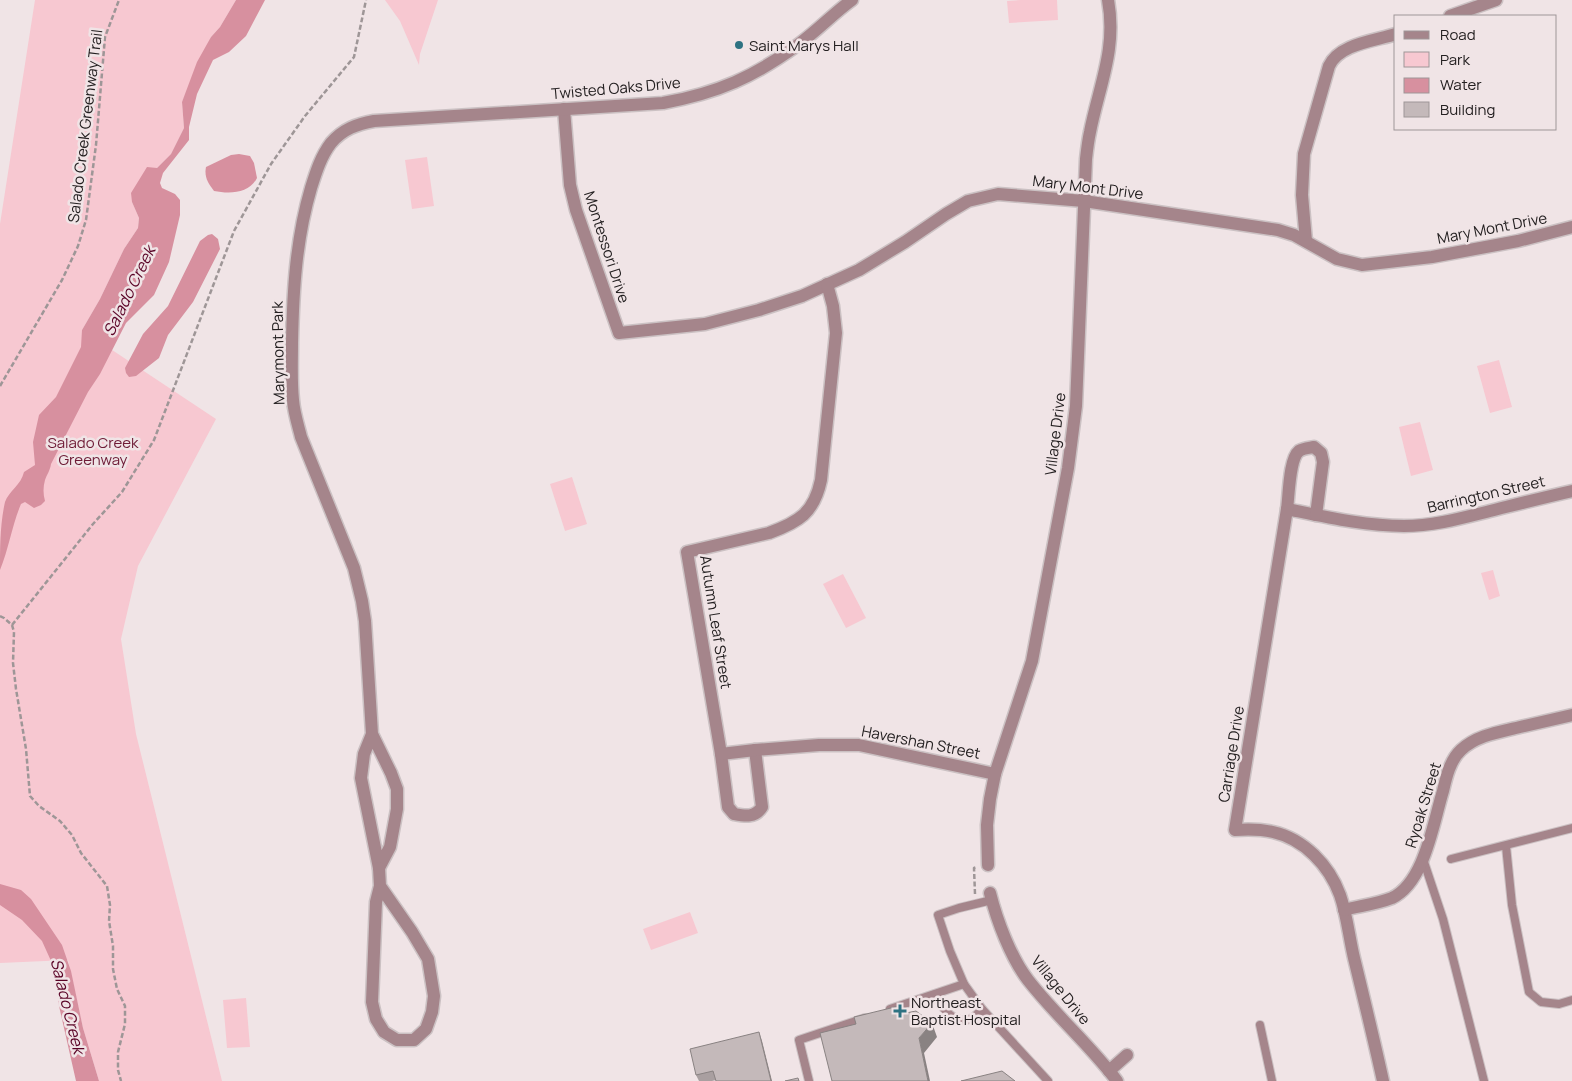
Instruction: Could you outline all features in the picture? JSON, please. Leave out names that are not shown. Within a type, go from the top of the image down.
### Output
[{"type":"street","name":"Twisted Oaks Drive","points":[[473,116],[663,103],[690,98],[753,75],[800,43],[852,0]]},
{"type":"street","name":"Village Drive","points":[[988,865],[987,826],[995,774],[1034,653],[1068,468],[1076,406],[1084,201],[1089,132],[1107,65],[1110,46],[1111,26],[1108,0]]},
{"type":"street","points":[[1453,15],[1496,0]]},
{"type":"street","points":[[1306,241],[1302,195],[1304,154],[1329,66],[1332,59],[1344,49],[1394,35]]},
{"type":"street","name":"Montessori Drive","points":[[564,109],[570,185],[576,210],[619,333]]},
{"type":"street","name":"Marymont Park","points":[[379,868],[390,846],[397,809],[397,790],[392,773],[372,734],[362,601],[354,568],[301,437],[296,420],[293,399],[293,300],[296,255],[305,210],[317,170],[332,143],[343,132],[361,124],[374,121],[473,116]]},
{"type":"street","name":"Mary Mont Drive","points":[[619,333],[705,324],[759,310],[802,296],[859,270],[968,201],[998,194],[1084,201],[1278,230],[1306,241],[1337,259],[1362,265],[1432,257],[1518,241],[1572,227]]},
{"type":"street","name":"Autumn Leaf Street","points":[[755,750],[762,807],[757,814],[734,814],[728,807],[721,754],[686,552],[780,529],[800,518],[814,502],[821,480],[836,333],[833,306],[827,284]]},
{"type":"street","name":"Carriage Drive","points":[[1316,515],[1323,462],[1321,453],[1314,447],[1298,452],[1293,461],[1287,509],[1235,830],[1256,829],[1274,832],[1289,838],[1304,846],[1327,869],[1338,889],[1344,910],[1383,1081]]},
{"type":"street","name":"Barrington Street","points":[[1287,509],[1379,525],[1406,526],[1458,519],[1572,491]]},
{"type":"street","name":"Ryoak Street","points":[[1344,910],[1392,897],[1404,889],[1414,878],[1423,859],[1454,758],[1461,750],[1486,736],[1572,715]]},
{"type":"street","name":"Marymont Park","points":[[372,734],[364,754],[361,778],[379,868],[380,886],[376,902],[372,1002],[376,1019],[384,1032],[397,1040],[414,1040],[426,1029],[432,1012],[434,996],[428,959],[380,886]]},
{"type":"street","name":"Havershan Street","points":[[721,754],[839,744],[859,745],[995,774]]},
{"type":"street","name":"Village Drive","points":[[991,897],[996,917],[1008,945],[1027,979],[1056,1014],[1113,1076],[1127,1056]]},
{"type":"lane","points":[[1451,859],[1572,828]]},
{"type":"lane","points":[[1506,846],[1512,905],[1529,992],[1541,1002],[1559,1004],[1572,1000]]},
{"type":"lane","points":[[1423,859],[1443,919],[1484,1081]]},
{"type":"lane","points":[[991,897],[938,915],[964,984],[982,1009],[1048,1081]]},
{"type":"lane","points":[[879,1013],[964,984]]},
{"type":"lane","points":[[932,995],[944,1010],[957,1020],[970,1020],[982,1009]]},
{"type":"lane","points":[[809,1081],[799,1040],[870,1016]]},
{"type":"lane","points":[[1260,1025],[1272,1081]]},
{"type":"path","name":"Salado Creek Greenway Trail","points":[[0,386],[62,280],[78,246],[86,220],[96,145],[104,37],[119,0]]},
{"type":"path","points":[[12,625],[93,524],[122,492],[154,440],[234,231],[271,164],[305,116],[354,57],[366,0]]},
{"type":"path","points":[[0,616],[12,625],[14,632],[13,663],[26,748],[30,796],[39,806],[60,822],[72,836],[80,853],[107,886],[113,946],[113,969],[117,989],[125,1006],[125,1024],[118,1052],[118,1070],[121,1081]]},
{"type":"path","points":[[988,865],[974,868],[975,892],[976,896],[991,897]]},
{"type":"green space","name":"Salado Creek Greenway","points":[[35,0],[236,0],[220,27],[211,37],[182,102],[184,128],[171,154],[157,168],[132,202],[139,218],[138,228],[124,249],[100,299],[82,330],[216,419],[138,566],[121,639],[136,734],[222,1081],[99,1081],[83,1028],[68,960],[0,963],[0,224]]},
{"type":"green space","points":[[385,0],[438,0],[420,54],[419,65],[400,21]]},
{"type":"green space","points":[[1057,0],[1058,20],[1009,23],[1007,1]]},
{"type":"green space","points":[[427,157],[434,206],[412,209],[405,160]]},
{"type":"green space","points":[[1499,360],[1512,407],[1490,413],[1477,366]]},
{"type":"green space","points":[[1420,422],[1433,470],[1411,476],[1399,427]]},
{"type":"green space","points":[[572,477],[587,524],[565,531],[550,484]]},
{"type":"green space","points":[[1493,570],[1500,596],[1489,600],[1481,573]]},
{"type":"green space","points":[[843,574],[866,618],[846,628],[823,584]]},
{"type":"green space","points":[[690,912],[698,933],[651,950],[643,929]]},
{"type":"green space","points":[[246,998],[250,1047],[227,1048],[223,1000]]},
{"type":"water","name":"Salado Creek","points":[[236,0],[265,0],[246,36],[229,52],[213,60],[197,94],[189,127],[189,140],[163,173],[160,183],[162,188],[175,194],[180,200],[180,215],[169,262],[154,295],[126,323],[100,374],[88,392],[51,464],[44,485],[45,501],[34,508],[25,502],[21,504],[0,570],[1,527],[5,502],[24,472],[35,465],[33,442],[39,415],[56,397],[81,347],[82,330],[100,299],[124,249],[138,228],[139,218],[132,202],[131,193],[147,167],[157,168],[171,154],[184,128],[182,102],[197,62]]},
{"type":"water","points":[[231,155],[250,156],[254,163],[257,178],[249,187],[238,192],[214,191],[207,180],[206,167]]},
{"type":"water","points":[[212,234],[218,239],[220,249],[193,302],[168,335],[159,358],[136,376],[129,377],[125,368],[143,334],[168,306],[200,241]]},
{"type":"water","name":"Salado Creek","points":[[0,884],[21,890],[31,899],[62,945],[71,971],[83,1028],[99,1081],[76,1081],[59,1006],[56,972],[42,941],[22,920],[0,905]]},
{"type":"building","points":[[899,1006],[901,1014],[916,1011],[932,1023],[919,1038],[928,1081],[832,1081],[820,1033],[856,1024],[854,1017]]},
{"type":"building","points":[[759,1032],[771,1081],[716,1081],[713,1071],[696,1075],[690,1049]]},
{"type":"building","points":[[1002,1071],[1015,1081],[961,1081]]},
{"type":"building","points":[[798,1078],[799,1081],[785,1081]]},
{"type":"place","name":"Saint Marys Hall","points":[[739,45]]},
{"type":"place","name":"Northeast Baptist Hospital","points":[[900,1011]]}]
